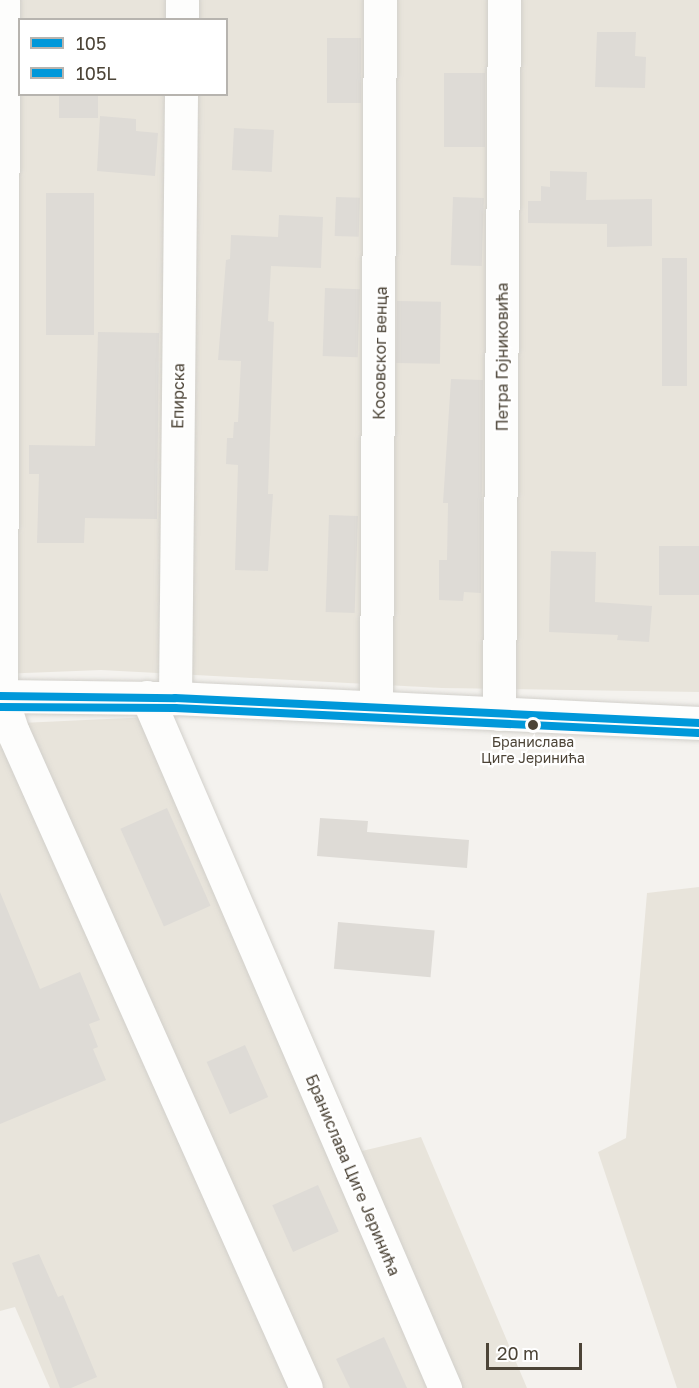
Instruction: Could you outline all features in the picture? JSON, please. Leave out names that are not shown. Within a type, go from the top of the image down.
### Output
[{"type":"street","points":[[3,0],[1,696],[13,732],[306,1388]]},
{"type":"street","points":[[182,0],[182,18]]},
{"type":"street","name":"Косовског венца","points":[[376,707],[381,0]]},
{"type":"street","name":"Петра Гојниковића","points":[[499,714],[504,0]]},
{"type":"street","name":"Епирска","points":[[161,697],[181,96]]},
{"type":"street","points":[[1,696],[161,697],[699,723]]},
{"type":"street","name":"Бранислава Циге Јеринића","points":[[161,697],[446,1388]]},
{"type":"shaded area","points":[[0,0],[699,0],[699,692],[442,688],[101,670],[0,674]]},
{"type":"shaded area","points":[[171,716],[362,1151],[421,1137],[527,1388],[50,1388],[15,1307],[0,1311],[0,724]]},
{"type":"shaded area","points":[[699,887],[699,1388],[677,1388],[598,1152],[626,1138],[647,893]]},
{"type":"building","points":[[597,32],[636,32],[635,56],[646,57],[645,88],[595,87]]},
{"type":"building","points":[[327,38],[361,38],[361,103],[327,103]]},
{"type":"building","points":[[444,73],[485,73],[485,147],[444,147]]},
{"type":"building","points":[[59,96],[98,96],[98,118],[59,118]]},
{"type":"building","points":[[100,116],[136,119],[136,131],[158,133],[155,176],[97,171]]},
{"type":"building","points":[[234,128],[274,130],[272,172],[232,170]]},
{"type":"building","points":[[550,171],[587,172],[586,200],[652,199],[652,246],[607,247],[607,224],[528,223],[528,201],[541,201],[541,186],[550,187]]},
{"type":"building","points":[[46,193],[94,193],[94,335],[46,335]]},
{"type":"building","points":[[336,197],[360,198],[359,237],[335,236]]},
{"type":"building","points":[[453,197],[484,198],[482,266],[451,265]]},
{"type":"building","points":[[279,215],[323,217],[321,268],[271,266],[268,321],[274,322],[268,494],[273,494],[268,571],[235,570],[238,465],[226,464],[227,438],[233,438],[234,422],[238,422],[241,361],[218,360],[226,260],[230,259],[231,235],[278,237]]},
{"type":"building","points":[[662,258],[687,258],[687,386],[662,386]]},
{"type":"building","points":[[325,288],[360,289],[358,357],[323,356]]},
{"type":"building","points":[[397,301],[441,302],[440,364],[396,363]]},
{"type":"building","points":[[98,332],[159,333],[157,519],[85,518],[84,543],[37,543],[39,474],[29,474],[29,445],[95,446]]},
{"type":"building","points":[[451,379],[483,380],[481,593],[464,592],[463,601],[439,600],[439,560],[447,560],[448,503],[443,503]]},
{"type":"building","points":[[329,515],[358,516],[355,613],[326,612]]},
{"type":"building","points":[[659,546],[699,546],[699,595],[659,595]]},
{"type":"building","points":[[551,551],[596,552],[595,602],[652,606],[649,642],[617,640],[618,635],[549,632]]},
{"type":"building","points":[[167,808],[211,906],[164,926],[120,829]]},
{"type":"building","points":[[320,818],[368,821],[367,832],[469,840],[467,868],[317,856]]},
{"type":"building","points":[[0,892],[40,989],[80,972],[100,1020],[89,1024],[98,1047],[93,1049],[106,1080],[0,1124]]},
{"type":"building","points":[[338,922],[435,930],[431,977],[334,969]]},
{"type":"building","points":[[245,1045],[268,1097],[230,1114],[207,1062]]},
{"type":"building","points":[[318,1185],[339,1232],[293,1252],[272,1205]]},
{"type":"building","points":[[39,1254],[58,1297],[63,1295],[97,1377],[71,1388],[60,1388],[12,1263]]},
{"type":"building","points":[[384,1337],[407,1388],[350,1388],[336,1359]]},
{"type":"transit line","name":"105","points":[[0,696],[175,698],[699,723]]},
{"type":"transit line","name":"105L","points":[[0,707],[175,708],[698,733]]},
{"type":"place","name":"Бранислава Циге Јеринића","points":[[533,725]]}]
